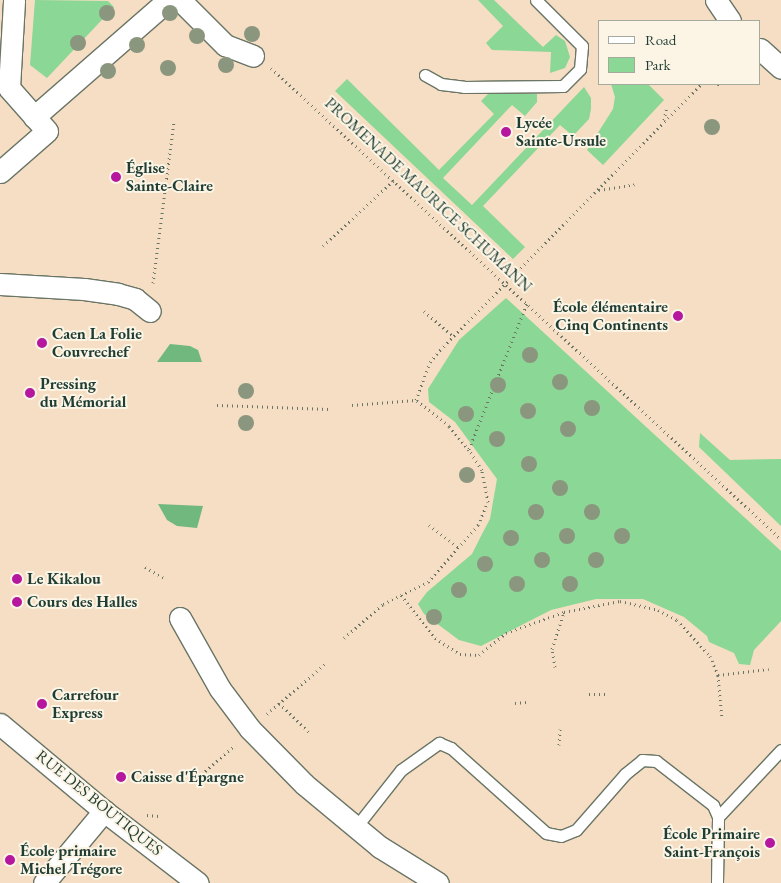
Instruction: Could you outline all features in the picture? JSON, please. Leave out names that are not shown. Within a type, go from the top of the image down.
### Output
[{"type":"street","points":[[0,172],[47,131],[34,116],[4,91],[14,0]]},
{"type":"street","points":[[34,116],[168,0]]},
{"type":"street","points":[[180,0],[226,45],[253,56]]},
{"type":"street","points":[[716,0],[729,20]]},
{"type":"street","points":[[761,50],[781,68]]},
{"type":"street","points":[[0,284],[110,293],[135,299],[150,311]]},
{"type":"street","points":[[180,618],[220,689],[250,730],[304,784],[380,847],[438,883]]},
{"type":"street","name":"RUE DES BOUTIQUES","points":[[0,724],[104,811],[198,883]]},
{"type":"street","points":[[44,883],[104,811]]},
{"type":"lane","points":[[425,76],[441,84],[464,86],[563,86],[580,68],[582,46],[536,0]]},
{"type":"lane","points":[[356,827],[402,770],[439,743],[452,748],[546,833],[561,836],[576,830],[625,774],[642,760],[656,761],[713,805],[718,817],[717,883]]},
{"type":"lane","points":[[718,817],[781,750]]},
{"type":"path","name":"PROMENADE MAURICE SCHUMANN","points":[[253,56],[276,71],[781,539]]},
{"type":"path","points":[[416,400],[430,362],[700,85]]},
{"type":"path","points":[[664,122],[667,106]]},
{"type":"path","points":[[158,230],[174,122]]},
{"type":"path","points":[[323,246],[393,180]]},
{"type":"path","points":[[599,190],[635,184]]},
{"type":"path","points":[[469,450],[527,304]]},
{"type":"path","points":[[424,311],[454,337]]},
{"type":"path","points":[[344,638],[383,604],[428,582],[478,526],[488,502],[482,470],[469,450],[449,426],[416,400],[352,405]]},
{"type":"path","points":[[217,405],[329,410]]},
{"type":"path","points":[[429,525],[460,548]]},
{"type":"path","points":[[145,567],[166,579]]},
{"type":"path","points":[[401,595],[435,638],[449,649],[470,656],[486,651],[510,631],[564,612],[620,601],[658,610],[677,620],[691,633],[710,656],[718,675],[722,720]]},
{"type":"path","points":[[555,667],[552,649],[564,612]]},
{"type":"path","points":[[263,718],[326,662]]},
{"type":"path","points":[[718,675],[769,669]]},
{"type":"path","points":[[588,694],[606,694]]},
{"type":"path","points":[[515,703],[526,702]]},
{"type":"path","points":[[279,704],[310,733]]},
{"type":"path","points":[[559,745],[560,729]]},
{"type":"path","points":[[194,781],[240,739]]},
{"type":"green space","points":[[35,0],[108,1],[114,7],[47,78],[30,65]]},
{"type":"green space","points":[[478,0],[494,0],[543,47],[556,35],[565,41],[570,57],[565,68],[550,73],[551,52],[492,50],[486,43],[503,26]]},
{"type":"green space","points":[[347,79],[439,170],[494,114],[481,101],[489,93],[537,94],[537,102],[525,116],[512,105],[443,178],[472,205],[584,87],[591,98],[591,109],[589,119],[573,136],[560,125],[483,206],[525,247],[513,259],[335,91]]},
{"type":"green space","points":[[611,85],[649,85],[664,100],[603,165],[587,150],[613,109],[615,97]]},
{"type":"green space","points":[[506,298],[781,551],[781,621],[754,650],[750,665],[739,664],[734,653],[709,642],[707,636],[684,617],[643,599],[596,599],[551,610],[481,646],[459,640],[424,614],[418,604],[427,592],[472,554],[490,519],[497,479],[455,422],[429,402],[428,389],[459,340]]},
{"type":"green space","points":[[170,344],[190,346],[198,350],[202,362],[157,362]]},
{"type":"green space","points":[[700,433],[730,460],[781,459],[781,526],[699,447]]},
{"type":"green space","points":[[158,504],[203,506],[197,528],[177,526],[167,520]]},
{"type":"place","name":"Lycée Sainte-Ursule","points":[[506,132]]},
{"type":"place","name":"Église Sainte-Claire","points":[[116,177]]},
{"type":"place","name":"École élémentaire Cinq Continents","points":[[678,316]]},
{"type":"place","name":"Caen La Folie Couvrechef","points":[[42,343]]},
{"type":"place","name":"Pressing du Mémorial","points":[[30,393]]},
{"type":"place","name":"Le Kikalou","points":[[17,579]]},
{"type":"place","name":"Cours des Halles","points":[[17,602]]},
{"type":"place","name":"Carrefour Express","points":[[42,704]]},
{"type":"place","name":"Caisse d'Épargne","points":[[121,777]]},
{"type":"place","name":"École Primaire Saint-François","points":[[770,843]]},
{"type":"place","name":"École primaire Michel Trégore","points":[[10,860]]}]
